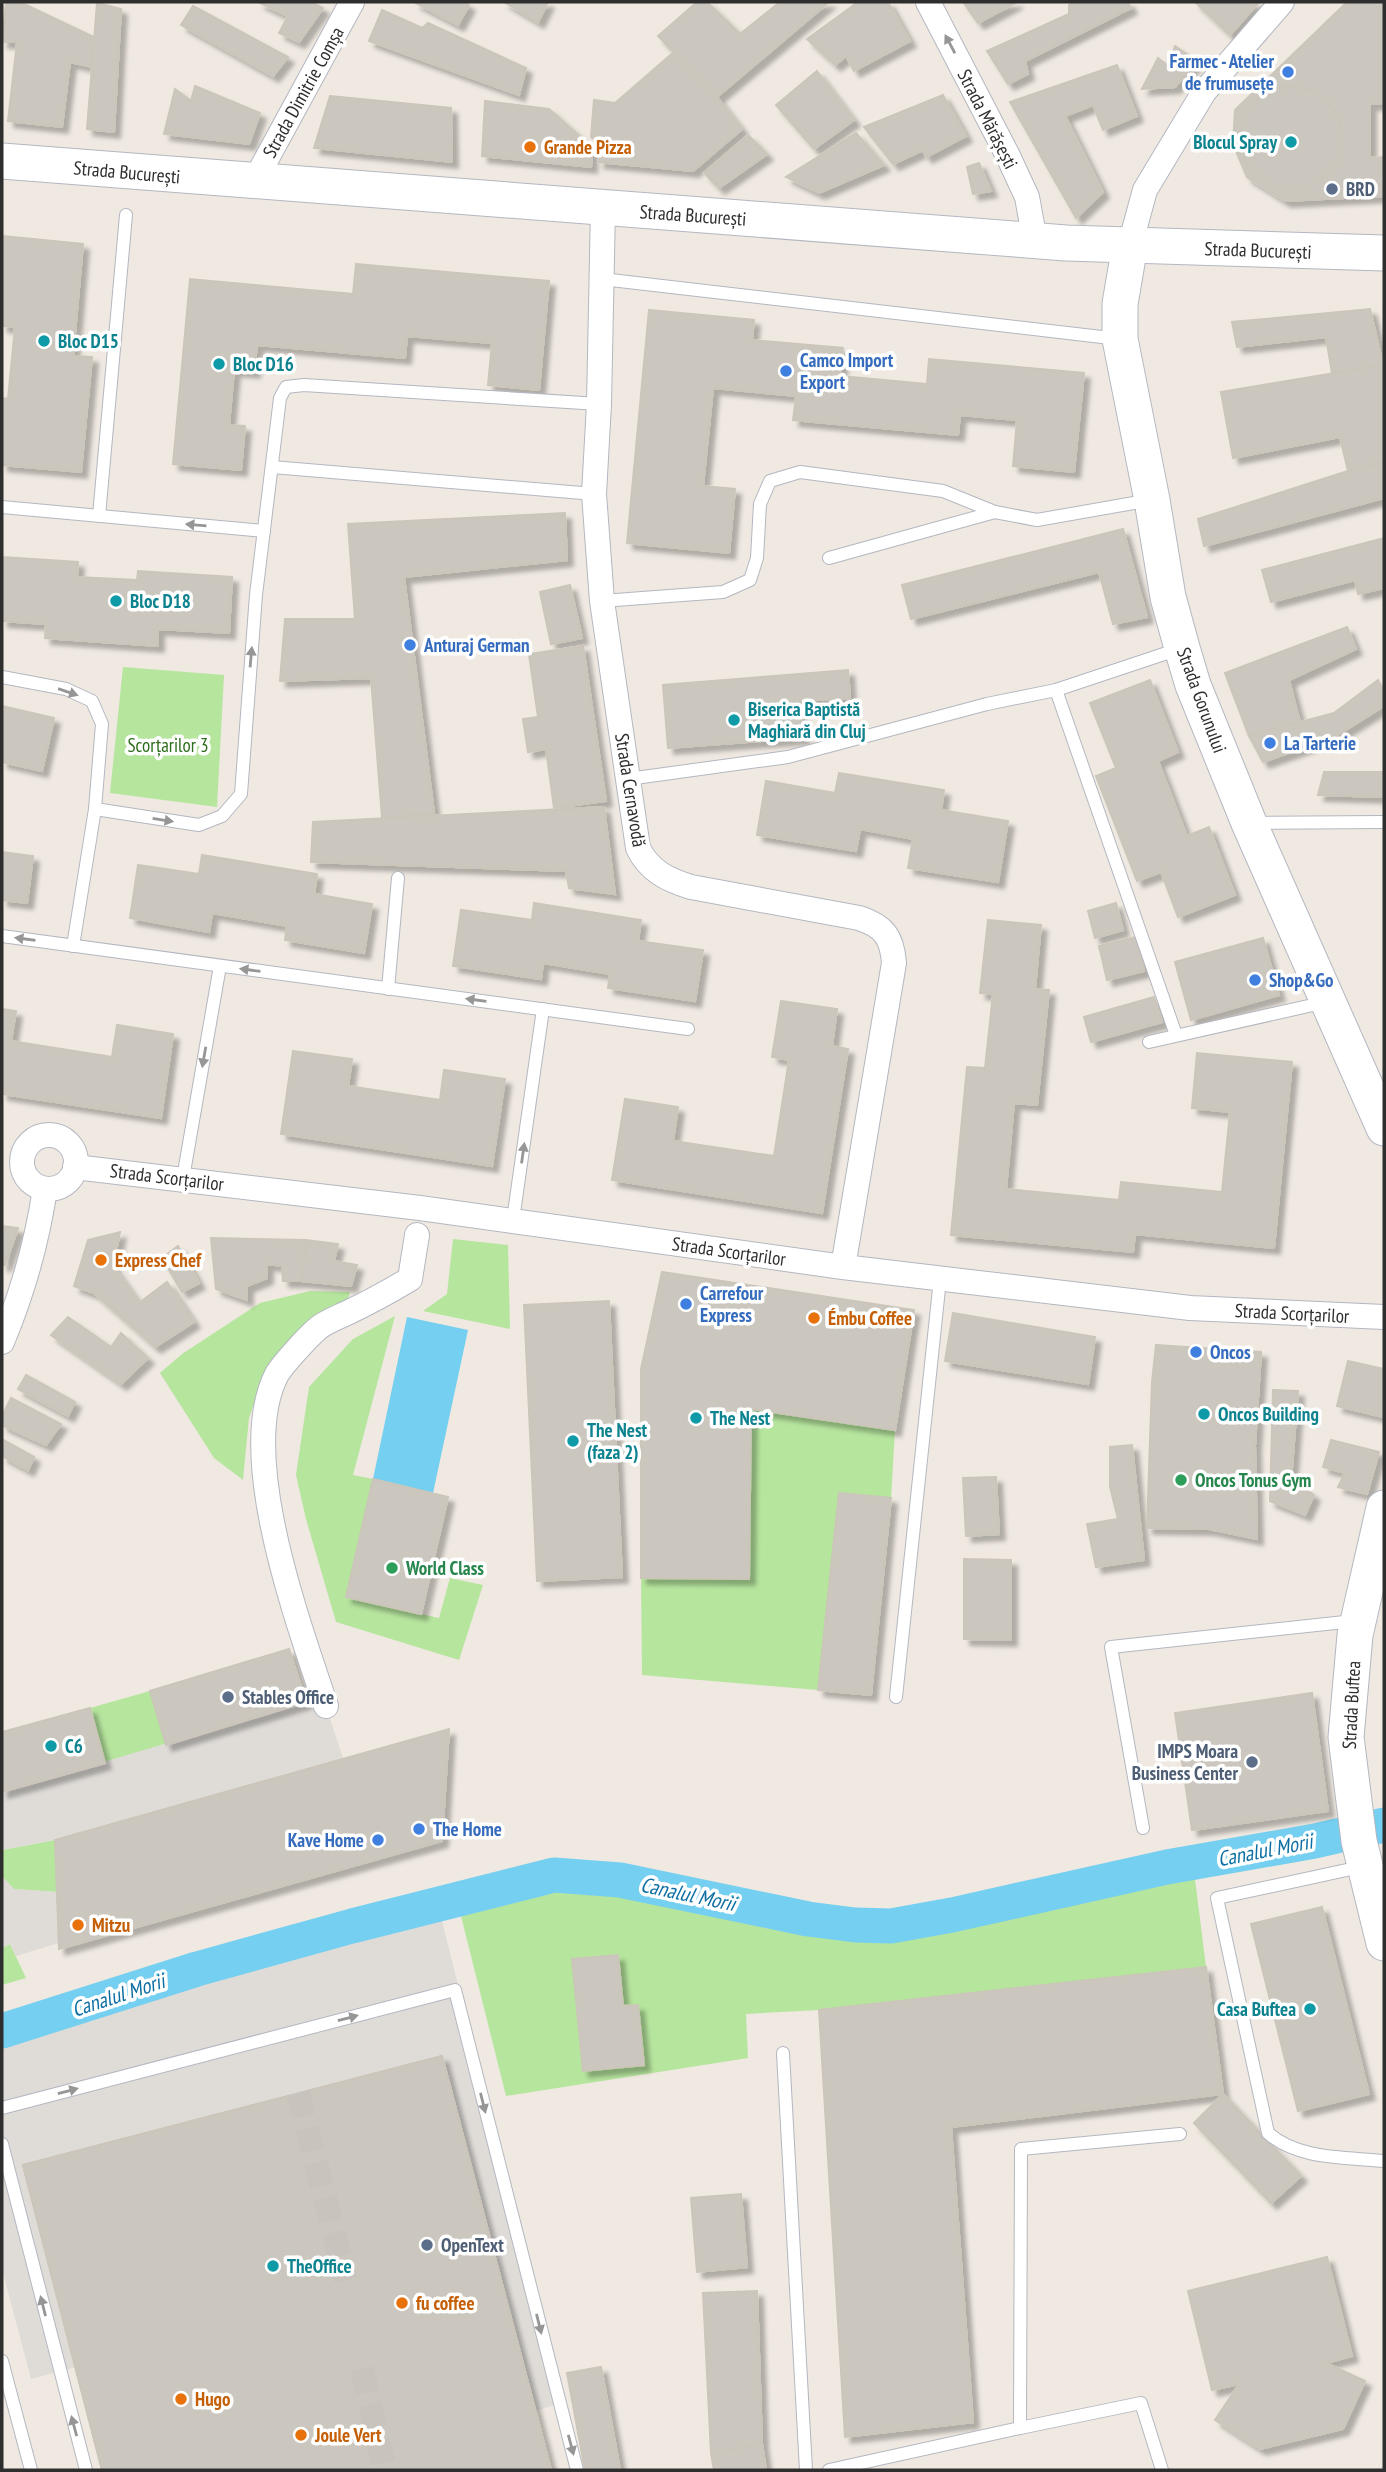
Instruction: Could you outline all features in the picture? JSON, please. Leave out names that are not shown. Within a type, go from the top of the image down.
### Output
[{"type":"street","name":"Strada Dimitrie Comșa","points":[[254,182],[352,2]]},
{"type":"street","name":"Strada Mărășești","points":[[928,2],[1027,197],[1035,241]]},
{"type":"street","points":[[1130,246],[1146,190],[1204,92],[1282,2]]},
{"type":"street","name":"Strada București","points":[[2,161],[1035,241],[1368,252]]},
{"type":"street","name":"Strada Cernavodă","points":[[603,208],[599,404],[594,494],[602,601],[638,848],[647,863],[661,875],[691,887],[859,918],[874,923],[886,933],[892,946],[894,963],[843,1267]]},
{"type":"street","name":"Strada Gorunului","points":[[1130,246],[1120,303],[1120,339],[1168,597],[1182,648],[1193,685],[1249,823],[1384,1128]]},
{"type":"street","points":[[52,1136],[68,1143],[76,1158],[75,1167],[68,1181],[54,1189],[45,1189],[31,1182],[23,1169],[12,1159],[36,1139],[52,1136]]},
{"type":"street","name":"Strada Scorțarilor","points":[[75,1167],[513,1220],[843,1267],[1190,1308],[1384,1317]]},
{"type":"street","points":[[2,1342],[27,1272],[45,1189]]},
{"type":"street","points":[[326,1706],[301,1632],[282,1563],[264,1478],[263,1419],[278,1374],[317,1328],[410,1279],[417,1235]]},
{"type":"street","name":"Strada Buftea","points":[[1384,1507],[1358,1620],[1346,1737],[1365,1866],[1384,1943]]},
{"type":"lane","points":[[99,516],[126,215]]},
{"type":"lane","points":[[602,279],[1120,339]]},
{"type":"lane","points":[[95,809],[199,825],[222,817],[241,794],[256,595],[280,398],[286,387],[304,385],[599,404]]},
{"type":"lane","points":[[272,467],[594,494]]},
{"type":"lane","points":[[602,601],[723,592],[750,580],[757,558],[760,504],[770,481],[800,472],[943,491],[995,512],[1037,520],[1152,500]]},
{"type":"lane","points":[[2,507],[264,531]]},
{"type":"lane","points":[[829,558],[995,512]]},
{"type":"lane","points":[[628,779],[788,757],[987,704],[1056,690],[1182,648]]},
{"type":"lane","points":[[2,677],[66,690],[92,701],[102,724],[95,809],[73,946]]},
{"type":"lane","points":[[1056,690],[1176,1035]]},
{"type":"lane","points":[[1249,823],[1384,822]]},
{"type":"lane","points":[[388,989],[398,878]]},
{"type":"lane","points":[[2,936],[688,1029]]},
{"type":"lane","points":[[183,1178],[220,966]]},
{"type":"lane","points":[[1149,1042],[1329,1001]]},
{"type":"lane","points":[[513,1220],[543,1009]]},
{"type":"lane","points":[[896,1697],[940,1279]]},
{"type":"lane","points":[[1143,1828],[1111,1647],[1358,1620]]},
{"type":"lane","points":[[1365,1866],[1217,1898],[1268,2133],[1279,2143],[1308,2153],[1384,2161]]},
{"type":"lane","points":[[2,2108],[455,1990],[578,2470]]},
{"type":"lane","points":[[783,2053],[806,2470]]},
{"type":"lane","points":[[1020,2428],[1021,2149],[1180,2134]]},
{"type":"lane","points":[[2,2144],[86,2470]]},
{"type":"lane","points":[[2,2361],[31,2470]]},
{"type":"lane","points":[[829,2470],[1141,2403],[1162,2470]]},
{"type":"green space","name":"Scorțarilor 3","points":[[123,667],[224,675],[217,807],[110,793]]},
{"type":"green space","points":[[453,1239],[508,1245],[510,1329],[423,1311],[447,1294]]},
{"type":"green space","points":[[310,1291],[350,1292],[347,1304],[267,1368],[249,1418],[243,1480],[214,1458],[160,1373],[182,1354],[260,1303]]},
{"type":"green space","points":[[395,1316],[353,1475],[373,1479],[346,1597],[439,1618],[450,1578],[483,1585],[459,1660],[336,1622],[296,1475],[309,1387],[353,1339]]},
{"type":"green space","points":[[751,1409],[895,1430],[891,1498],[839,1493],[818,1690],[642,1675],[641,1578],[749,1579]]},
{"type":"green space","points":[[150,1691],[166,1745],[105,1763],[90,1708]]},
{"type":"green space","points":[[55,1840],[57,1892],[14,1889],[2,1876],[2,1850]]},
{"type":"green space","points":[[1194,1871],[1206,1967],[819,2010],[746,2014],[748,2058],[506,2096],[459,1908],[558,1887],[619,1891],[812,1929],[893,1935]]},
{"type":"green space","points":[[10,1944],[26,1978],[2,1985],[2,1948]]},
{"type":"shaded area","points":[[323,1697],[343,1758],[55,1840],[2,1850],[2,1792]]},
{"type":"shaded area","points":[[2,1876],[14,1889],[57,1892],[59,1943],[16,1956],[10,1944],[2,1948]]},
{"type":"shaded area","points":[[440,1913],[563,2402],[536,2411],[441,2056],[23,2165],[76,2367],[31,2379],[2,2269],[2,2044],[198,1983]]},
{"type":"water","points":[[407,1317],[468,1330],[433,1493],[373,1479]]},
{"type":"building","points":[[6,2],[20,2],[94,37],[92,67],[70,62],[62,127],[8,121],[17,42],[2,42]]},
{"type":"building","points":[[258,2],[311,2],[323,8],[299,42],[279,33],[288,16]]},
{"type":"building","points":[[414,2],[464,2],[469,5],[458,25]]},
{"type":"building","points":[[504,2],[548,2],[538,22]]},
{"type":"building","points":[[697,2],[707,2],[740,34],[780,2],[829,2],[717,97],[658,36]]},
{"type":"building","points":[[858,2],[888,2],[910,41],[854,71],[846,56],[835,65],[807,39]]},
{"type":"building","points":[[963,2],[1017,2],[978,23]]},
{"type":"building","points":[[1076,2],[1128,2],[1131,8],[1025,61],[1028,74],[1008,84],[987,51],[1069,14],[1069,5]]},
{"type":"building","points":[[1195,2],[1259,2],[1230,35]]},
{"type":"building","points":[[1347,2],[1384,2],[1384,103],[1370,104],[1370,158],[1384,157],[1384,196],[1285,201],[1247,177],[1233,144],[1235,110]]},
{"type":"building","points":[[97,3],[121,9],[114,132],[87,129]]},
{"type":"building","points":[[193,6],[288,57],[273,76],[181,25]]},
{"type":"building","points":[[382,10],[422,28],[428,23],[526,68],[519,95],[369,41]]},
{"type":"building","points":[[1175,46],[1197,61],[1175,87],[1142,89],[1158,58],[1168,66]]},
{"type":"building","points":[[674,52],[717,97],[742,129],[693,171],[598,162],[603,147],[591,137],[594,100],[615,103]]},
{"type":"building","points":[[1117,65],[1137,116],[1103,130],[1093,105],[1065,116],[1103,192],[1076,218],[1010,102]]},
{"type":"building","points":[[817,71],[854,120],[814,149],[776,105]]},
{"type":"building","points":[[195,86],[260,113],[249,144],[164,134],[175,89],[191,101]]},
{"type":"building","name":"Blocul Spray","points":[[1291,87],[1311,91],[1327,102],[1338,118],[1342,138],[1338,158],[1327,174],[1311,185],[1291,189],[1271,185],[1255,174],[1244,158],[1240,138],[1244,118],[1255,102],[1271,91]]},
{"type":"building","points":[[943,95],[966,136],[926,157],[923,150],[893,164],[864,127]]},
{"type":"building","points":[[330,96],[451,108],[452,162],[314,148]]},
{"type":"building","points":[[485,101],[549,109],[592,147],[591,167],[482,156]]},
{"type":"building","points":[[856,133],[884,165],[819,193],[786,177]]},
{"type":"building","points":[[748,135],[767,154],[719,188],[704,173]]},
{"type":"building","points":[[979,163],[991,191],[973,194],[967,167]]},
{"type":"building","name":"Bloc D15","points":[[2,236],[83,244],[73,356],[92,357],[81,472],[2,465],[2,398],[8,399],[15,327],[2,326]]},
{"type":"building","name":"Bloc D16","points":[[356,264],[549,281],[539,390],[488,385],[492,343],[407,336],[405,358],[257,345],[254,372],[234,370],[229,425],[245,426],[241,470],[173,464],[190,279],[353,294]]},
{"type":"building","points":[[1370,309],[1383,365],[1332,373],[1326,337],[1237,347],[1232,322]]},
{"type":"building","points":[[649,310],[754,320],[752,340],[843,348],[840,376],[927,384],[929,359],[1084,373],[1074,472],[1013,466],[1017,420],[960,415],[958,435],[793,420],[796,396],[713,388],[703,486],[735,489],[729,553],[627,543]]},
{"type":"building","points":[[1383,365],[1384,462],[1348,471],[1340,437],[1233,458],[1221,392]]},
{"type":"building","points":[[1384,462],[1384,498],[1204,546],[1198,519]]},
{"type":"building","points":[[565,513],[567,560],[404,577],[434,813],[382,818],[371,678],[280,681],[285,619],[355,619],[348,524]]},
{"type":"building","points":[[1123,529],[1147,617],[1113,624],[1099,572],[911,619],[902,585]]},
{"type":"building","points":[[1384,538],[1384,588],[1358,594],[1355,580],[1271,602],[1262,570]]},
{"type":"building","name":"Bloc D18","points":[[2,557],[78,562],[77,577],[137,580],[138,571],[232,577],[229,633],[158,629],[158,646],[45,638],[46,624],[2,621]]},
{"type":"building","points":[[570,585],[582,638],[551,644],[540,592]]},
{"type":"building","points":[[1347,627],[1356,649],[1289,680],[1300,722],[1249,736],[1225,673]]},
{"type":"building","points":[[583,646],[606,801],[554,808],[546,749],[528,752],[523,719],[538,717],[529,654]]},
{"type":"building","name":"Biserica Baptistă Maghiară din Cluj","points":[[848,670],[850,698],[801,701],[804,738],[668,748],[663,685]]},
{"type":"building","points":[[1150,680],[1178,752],[1158,761],[1187,836],[1209,827],[1235,895],[1178,917],[1161,872],[1137,881],[1096,776],[1116,768],[1090,703]]},
{"type":"building","points":[[1378,680],[1384,692],[1384,706],[1336,736],[1263,762],[1249,736],[1334,713]]},
{"type":"building","points":[[2,706],[54,718],[42,771],[2,762]]},
{"type":"building","points":[[1324,772],[1384,772],[1384,797],[1318,795]]},
{"type":"building","points":[[839,773],[944,790],[941,810],[1008,821],[998,882],[908,868],[913,839],[860,829],[856,851],[757,835],[766,781],[835,793]]},
{"type":"building","points":[[604,807],[615,894],[569,888],[566,871],[311,862],[313,822]]},
{"type":"building","points":[[2,852],[33,856],[27,903],[2,900]]},
{"type":"building","points":[[202,855],[317,874],[314,894],[372,904],[364,953],[285,940],[287,926],[212,913],[209,932],[130,918],[138,865],[199,874]]},
{"type":"building","points":[[534,903],[641,920],[638,941],[703,950],[695,1001],[608,988],[610,974],[543,963],[541,979],[453,966],[461,910],[532,920]]},
{"type":"building","points":[[1116,903],[1123,930],[1095,938],[1088,911]]},
{"type":"building","points":[[988,920],[1041,925],[1035,989],[1049,990],[1037,1105],[1014,1103],[1006,1189],[1119,1200],[1121,1182],[1222,1192],[1230,1112],[1192,1108],[1197,1053],[1292,1062],[1274,1248],[1135,1234],[1133,1252],[951,1235],[967,1067],[985,1068],[993,994],[980,993]]},
{"type":"building","points":[[1136,937],[1144,971],[1107,980],[1099,946]]},
{"type":"building","points":[[1263,938],[1279,995],[1191,1020],[1175,962]]},
{"type":"building","points":[[1154,997],[1162,1022],[1091,1042],[1084,1017]]},
{"type":"building","points":[[781,1001],[837,1009],[832,1046],[848,1049],[822,1213],[612,1180],[625,1099],[678,1107],[673,1141],[774,1156],[789,1060],[772,1057]]},
{"type":"building","points":[[2,1009],[16,1011],[11,1041],[112,1057],[117,1025],[173,1034],[161,1118],[2,1094]]},
{"type":"building","points":[[293,1051],[352,1059],[348,1086],[440,1100],[444,1070],[505,1079],[492,1166],[281,1134]]},
{"type":"building","points":[[2,1226],[18,1228],[5,1265],[2,1265]]},
{"type":"building","points":[[120,1232],[113,1266],[139,1303],[167,1282],[194,1322],[155,1347],[94,1293],[74,1286],[88,1240]]},
{"type":"building","points":[[211,1238],[306,1240],[302,1281],[283,1281],[282,1266],[267,1264],[267,1278],[247,1286],[247,1300],[216,1289]]},
{"type":"building","points":[[306,1240],[338,1244],[334,1261],[357,1265],[351,1286],[302,1281]]},
{"type":"building","points":[[178,1246],[199,1283],[182,1292],[162,1258]]},
{"type":"building","name":"The Nest","points":[[662,1272],[914,1310],[895,1430],[751,1409],[749,1579],[641,1578],[641,1369]]},
{"type":"building","name":"The Nest (faza 2)","points":[[609,1301],[622,1577],[537,1581],[524,1305]]},
{"type":"building","points":[[953,1313],[1095,1337],[1088,1384],[945,1361]]},
{"type":"building","points":[[68,1317],[111,1347],[121,1333],[148,1358],[121,1384],[51,1335]]},
{"type":"building","name":"Oncos Building","points":[[1156,1345],[1261,1352],[1255,1446],[1257,1539],[1209,1529],[1147,1528],[1152,1382]]},
{"type":"building","points":[[1348,1361],[1384,1369],[1383,1417],[1337,1406]]},
{"type":"building","points":[[26,1375],[75,1402],[68,1416],[18,1389]]},
{"type":"building","points":[[1273,1390],[1298,1391],[1291,1481],[1314,1495],[1305,1515],[1270,1501]]},
{"type":"building","points":[[11,1398],[61,1424],[46,1445],[2,1425],[2,1416]]},
{"type":"building","points":[[2,1439],[34,1457],[28,1470],[2,1456]]},
{"type":"building","points":[[1331,1440],[1379,1452],[1367,1494],[1338,1487],[1345,1473],[1323,1467]]},
{"type":"building","points":[[1132,1445],[1144,1560],[1096,1567],[1087,1524],[1118,1519],[1110,1487],[1110,1447]]},
{"type":"building","points":[[996,1477],[999,1534],[966,1536],[963,1478]]},
{"type":"building","name":"World Class","points":[[373,1479],[448,1497],[421,1614],[346,1597]]},
{"type":"building","points":[[839,1493],[891,1498],[871,1695],[818,1690]]},
{"type":"building","points":[[964,1559],[1011,1560],[1011,1640],[964,1639]]},
{"type":"building","name":"Stables Office","points":[[289,1649],[306,1702],[166,1745],[150,1691]]},
{"type":"building","name":"IMPS Moara Business Center","points":[[1312,1693],[1328,1811],[1192,1830],[1175,1713]]},
{"type":"building","name":"C6","points":[[90,1708],[105,1763],[2,1792],[2,1732]]},
{"type":"building","points":[[449,1729],[442,1841],[59,1949],[55,1840]]},
{"type":"building","name":"Casa Buftea","points":[[1322,1907],[1369,2094],[1298,2111],[1251,1924]]},
{"type":"building","points":[[618,1955],[623,2006],[638,2005],[644,2065],[583,2071],[572,1959]]},
{"type":"building","points":[[1206,1967],[1223,2094],[951,2127],[973,2422],[845,2437],[819,2010]]},
{"type":"building","name":"TheOffice","points":[[442,2056],[551,2470],[102,2470],[23,2165]],"holes":[[[373,2265],[399,2350],[322,2389],[237,2396],[214,2309],[296,2307]]]},
{"type":"building","name":"TheOffice","points":[[442,2056],[551,2470],[102,2470],[23,2165]]},
{"type":"building","points":[[1223,2094],[1301,2176],[1271,2203],[1194,2123]]},
{"type":"building","points":[[741,2194],[747,2267],[697,2272],[691,2198]]},
{"type":"building","points":[[1327,2257],[1352,2356],[1326,2363],[1365,2381],[1343,2429],[1260,2449],[1215,2420],[1239,2384],[1212,2390],[1188,2291]]},
{"type":"building","points":[[757,2291],[762,2444],[711,2453],[703,2293]]},
{"type":"building","points":[[601,2367],[620,2470],[585,2470],[567,2373]]},
{"type":"building","points":[[762,2444],[766,2470],[714,2470],[711,2453]]},
{"type":"waterway","name":"Canalul Morii","points":[[2,2031],[197,1969],[352,1926],[554,1875],[620,1880],[808,1919],[891,1926],[1167,1867],[1315,1841],[1384,1825]]},
{"type":"tunnel","points":[[298,2093],[346,2280]]},
{"type":"tunnel","points":[[362,2369],[385,2470]]},
{"type":"place","name":"Farmec - Atelier de frumusețe","points":[[1288,72]]},
{"type":"place","name":"Blocul Spray","points":[[1291,142]]},
{"type":"place","name":"Grande Pizza","points":[[530,147]]},
{"type":"place","name":"BRD","points":[[1332,189]]},
{"type":"place","name":"Bloc D15","points":[[44,341]]},
{"type":"place","name":"Bloc D16","points":[[219,364]]},
{"type":"place","name":"Camco Import Export","points":[[786,371]]},
{"type":"place","name":"Bloc D18","points":[[116,601]]},
{"type":"place","name":"Anturaj German","points":[[410,645]]},
{"type":"place","name":"Biserica Baptistă Maghiară din Cluj","points":[[734,720]]},
{"type":"place","name":"La Tarterie","points":[[1270,743]]},
{"type":"place","name":"Shop&Go","points":[[1255,980]]},
{"type":"place","name":"Express Chef","points":[[101,1260]]},
{"type":"place","name":"Carrefour Express","points":[[686,1304]]},
{"type":"place","name":"Émbu Coffee","points":[[814,1318]]},
{"type":"place","name":"Oncos","points":[[1196,1352]]},
{"type":"place","name":"Oncos Building","points":[[1204,1414]]},
{"type":"place","name":"The Nest","points":[[696,1418]]},
{"type":"place","name":"The Nest (faza 2)","points":[[573,1441]]},
{"type":"place","name":"Oncos Tonus Gym","points":[[1181,1480]]},
{"type":"place","name":"World Class","points":[[392,1568]]},
{"type":"place","name":"Stables Office","points":[[228,1697]]},
{"type":"place","name":"C6","points":[[51,1746]]},
{"type":"place","name":"IMPS Moara Business Center","points":[[1252,1762]]},
{"type":"place","name":"The Home","points":[[419,1829]]},
{"type":"place","name":"Kave Home","points":[[378,1840]]},
{"type":"place","name":"Mitzu","points":[[78,1925]]},
{"type":"place","name":"Casa Buftea","points":[[1310,2009]]},
{"type":"place","name":"OpenText","points":[[427,2245]]},
{"type":"place","name":"TheOffice","points":[[273,2266]]},
{"type":"place","name":"fu coffee","points":[[402,2303]]},
{"type":"place","name":"Hugo","points":[[181,2399]]},
{"type":"place","name":"Joule Vert","points":[[301,2435]]}]
